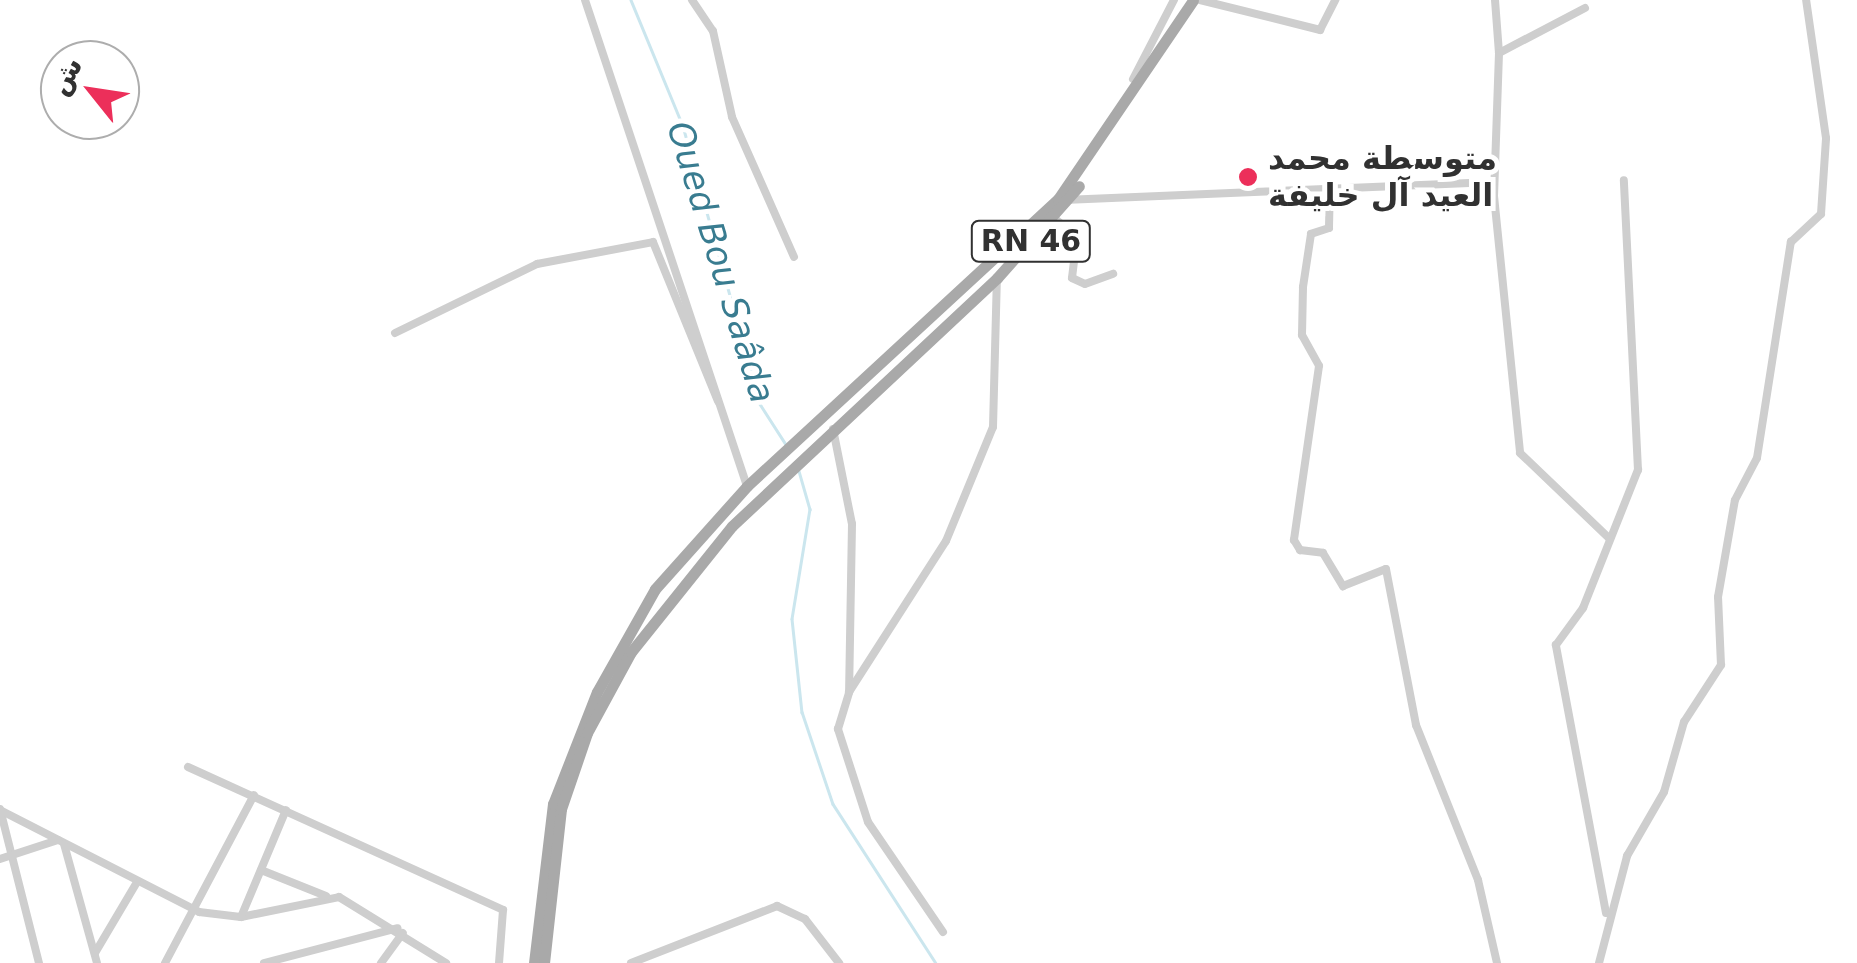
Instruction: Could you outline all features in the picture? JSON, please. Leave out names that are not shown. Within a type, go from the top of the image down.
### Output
[{"type":"main road","name":"RN 46","points":[[534,963],[541,862],[578,732],[655,590],[758,476],[1064,200],[1198,0]]},
{"type":"main road","name":"RN 46","points":[[544,963],[551,860],[587,732],[665,602],[774,483],[997,278],[1053,217],[1198,0]]},
{"type":"street","points":[[585,0],[748,486]]},
{"type":"street","points":[[692,0],[713,31],[732,117],[794,257]]},
{"type":"street","points":[[1092,160],[1174,0]]},
{"type":"street","points":[[1198,0],[1320,30],[1335,0]]},
{"type":"street","points":[[1495,0],[1499,53],[1494,182],[1520,453],[1608,537]]},
{"type":"street","points":[[1599,963],[1606,914],[1664,792],[1684,722],[1721,665],[1718,597],[1735,500],[1758,458],[1791,242],[1821,214],[1826,138],[1806,0]]},
{"type":"street","points":[[1499,53],[1585,8]]},
{"type":"street","points":[[1606,914],[1556,644],[1583,608],[1608,537],[1624,516],[1640,447],[1620,232],[1624,180]]},
{"type":"street","points":[[1064,200],[1330,183],[1494,182]]},
{"type":"street","points":[[1330,183],[1328,228],[1311,234],[1303,288],[1302,335],[1319,366],[1294,540],[1300,550],[1323,553],[1343,586],[1386,568],[1416,725],[1478,880],[1497,963]]},
{"type":"street","points":[[1053,217],[1076,237],[1072,278],[1085,284],[1114,274]]},
{"type":"street","points":[[395,332],[537,264],[653,242],[688,345],[725,412]]},
{"type":"street","points":[[944,932],[862,807],[838,729],[850,692],[927,577],[993,427],[997,278]]},
{"type":"street","points":[[833,428],[852,524],[850,692]]},
{"type":"street","points":[[188,766],[503,910],[499,963]]},
{"type":"street","points":[[165,963],[199,912],[254,795]]},
{"type":"street","points":[[0,810],[199,912],[241,917],[327,896]]},
{"type":"street","points":[[0,810],[38,963]]},
{"type":"street","points":[[241,917],[286,810]]},
{"type":"street","points":[[0,859],[61,842]]},
{"type":"street","points":[[61,842],[96,958]]},
{"type":"street","points":[[261,870],[401,930],[446,963]]},
{"type":"street","points":[[96,958],[137,882]]},
{"type":"street","points":[[630,963],[784,906],[840,963]]},
{"type":"street","points":[[264,963],[401,930]]},
{"type":"street","points":[[381,963],[401,930]]},
{"type":"street","points":[[316,951],[319,963]]},
{"type":"waterway","name":"Oued Bou Saâda","points":[[631,0],[683,126],[760,404],[787,446]]},
{"type":"waterway","name":"Oued Bou Saâda","points":[[799,471],[810,509],[792,619],[802,712],[833,804],[936,963]]},
{"type":"place","name":"متوسطة محمد العيد آل خليفة","points":[[1248,177]]}]
